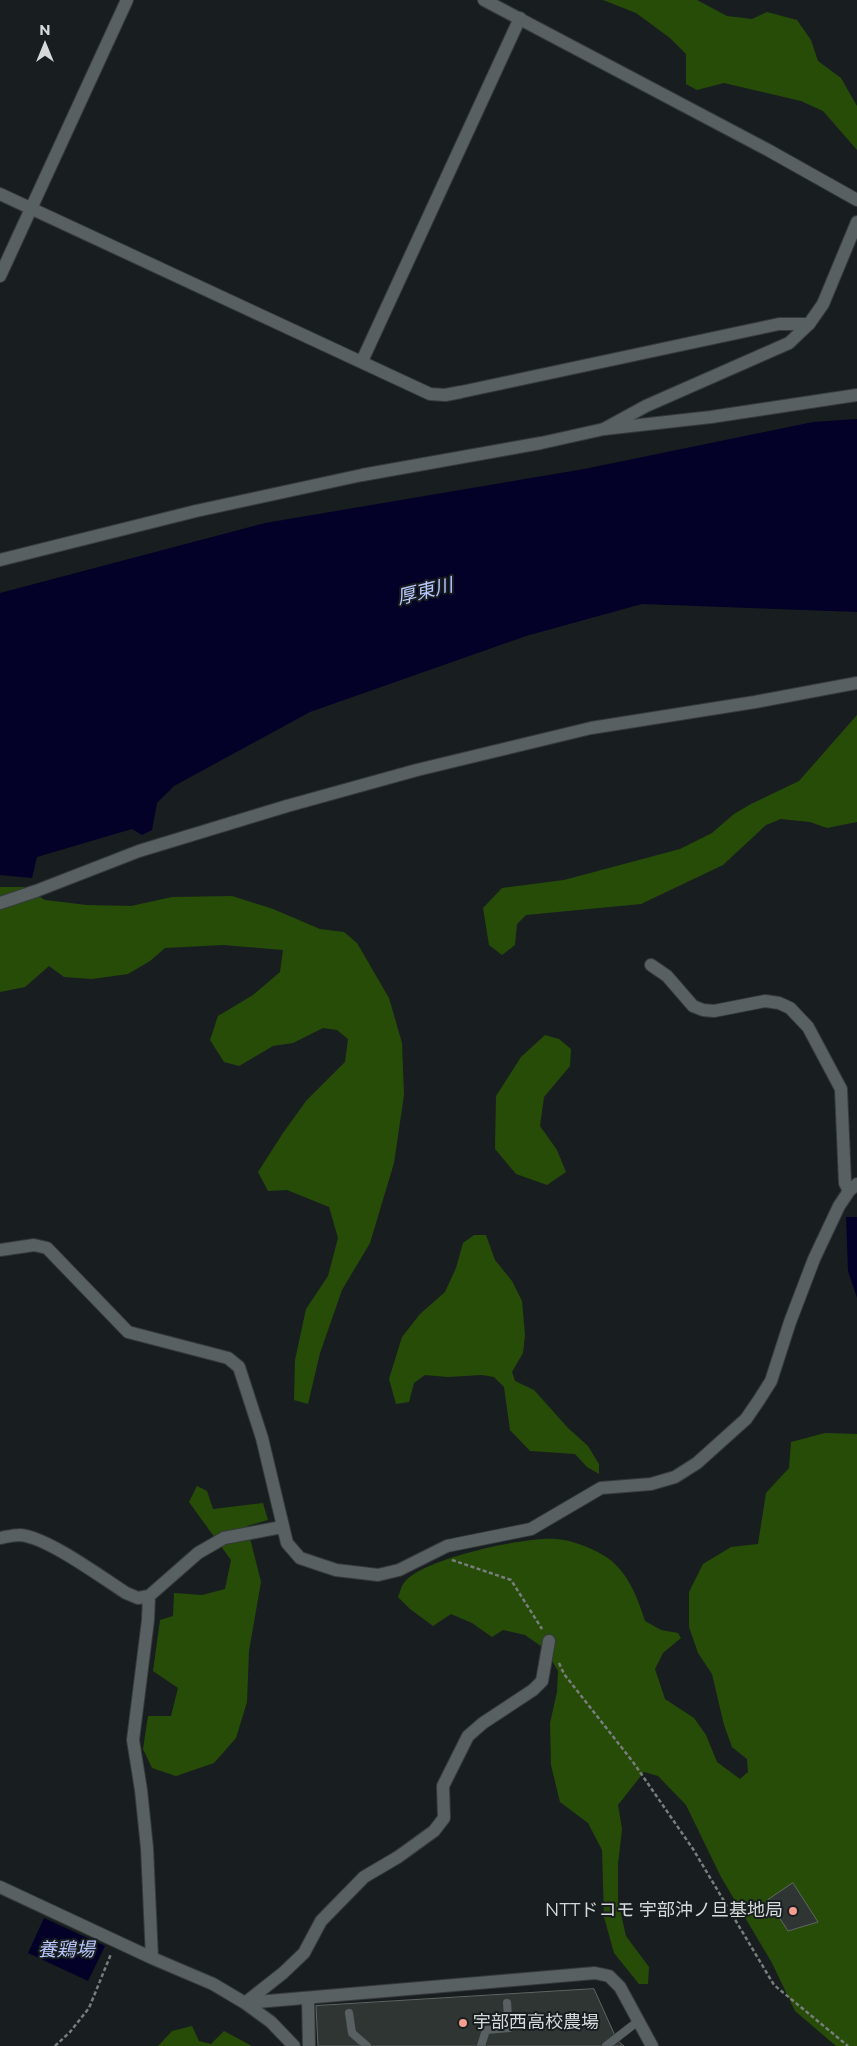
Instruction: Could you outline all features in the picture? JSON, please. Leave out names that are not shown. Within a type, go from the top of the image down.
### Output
[{"type":"street","points":[[0,276],[127,0]]},
{"type":"street","points":[[484,0],[857,200]]},
{"type":"street","points":[[362,361],[520,18]]},
{"type":"street","points":[[0,194],[430,394],[445,395],[779,324],[809,324]]},
{"type":"street","points":[[604,429],[646,406],[789,343],[809,324],[823,304],[857,222]]},
{"type":"street","points":[[0,560],[216,507],[362,475],[541,443],[604,429],[711,417],[857,395]]},
{"type":"street","points":[[0,902],[36,891],[139,851],[287,806],[417,770],[591,728],[782,698],[857,683]]},
{"type":"street","points":[[0,1250],[34,1245],[47,1248],[128,1332],[228,1358],[239,1368],[262,1438],[287,1543],[300,1558],[336,1570],[378,1575],[399,1570],[448,1546],[531,1529],[602,1488],[651,1484],[675,1477],[697,1463],[746,1418],[767,1387],[814,1259],[840,1206],[853,1187],[845,1183],[841,1089],[808,1027],[790,1008],[780,1003],[765,1000],[714,1011],[703,1010],[693,1006],[666,976],[651,965]]},
{"type":"street","points":[[0,1538],[19,1535],[36,1538],[126,1593],[138,1598],[149,1596],[198,1553],[224,1538],[282,1527]]},
{"type":"street","points":[[149,1596],[148,1620],[133,1740],[141,1790],[147,1848],[152,1958]]},
{"type":"street","points":[[245,2002],[283,1973],[304,1953],[321,1921],[364,1877],[398,1857],[434,1831],[444,1818],[443,1786],[468,1736],[483,1723],[533,1690],[542,1681],[549,1641]]},
{"type":"street","points":[[0,1887],[152,1958],[213,1984],[245,2002],[271,2022],[294,2046]]},
{"type":"street","points":[[245,2002],[595,1973],[609,1976],[620,1987],[637,2022],[652,2046]]},
{"type":"street","points":[[308,1998],[310,2046]]},
{"type":"lane","points":[[480,2046],[486,2030],[508,2028],[507,2003]]},
{"type":"lane","points":[[349,2014],[352,2033],[367,2046]]},
{"type":"lane","points":[[606,2046],[637,2022]]},
{"type":"path","points":[[434,1554],[511,1580],[549,1641],[564,1674],[633,1762],[693,1849],[774,1985],[848,2046]]},
{"type":"path","points":[[55,2046],[70,2032],[89,2008],[116,1941]]},
{"type":"green space","points":[[603,0],[697,0],[727,16],[752,19],[767,12],[797,20],[811,40],[818,61],[841,78],[857,106],[857,150],[823,111],[801,101],[724,83],[697,90],[686,84],[686,54],[670,38],[636,13]]},
{"type":"green space","points":[[857,715],[857,822],[827,828],[810,822],[781,819],[766,825],[723,865],[641,904],[526,915],[517,924],[515,945],[502,955],[489,945],[483,908],[502,888],[564,880],[680,849],[712,833],[734,814],[751,804],[799,781]]},
{"type":"green space","points":[[0,887],[23,887],[45,900],[87,905],[131,906],[172,897],[232,896],[273,909],[320,929],[344,932],[357,943],[389,998],[402,1043],[404,1095],[394,1163],[370,1243],[342,1290],[320,1353],[308,1404],[294,1400],[295,1360],[306,1309],[328,1276],[338,1238],[329,1207],[287,1190],[268,1191],[258,1172],[306,1101],[345,1062],[348,1039],[337,1030],[323,1028],[293,1043],[273,1046],[239,1066],[224,1062],[210,1040],[218,1016],[253,995],[280,972],[283,950],[223,945],[165,948],[150,961],[128,974],[92,979],[64,977],[49,966],[25,987],[0,992]]},
{"type":"green space","points":[[545,1035],[559,1039],[571,1049],[570,1066],[544,1097],[540,1126],[557,1150],[566,1172],[547,1185],[516,1174],[495,1149],[496,1096],[521,1057]]},
{"type":"green space","points":[[474,1235],[486,1235],[495,1260],[512,1281],[522,1301],[525,1335],[523,1353],[512,1372],[515,1381],[534,1390],[568,1428],[588,1446],[599,1464],[599,1474],[587,1467],[575,1454],[530,1451],[510,1430],[504,1387],[494,1377],[482,1375],[448,1377],[425,1375],[414,1383],[409,1402],[396,1404],[389,1379],[402,1337],[420,1314],[445,1292],[456,1268],[463,1243]]},
{"type":"green space","points":[[825,1433],[857,1434],[857,2046],[836,2046],[795,2011],[772,1963],[721,1877],[686,1805],[658,1776],[644,1772],[618,1805],[622,1829],[618,1864],[618,1901],[626,1936],[649,1967],[648,1984],[639,1984],[614,1953],[604,1917],[602,1850],[588,1823],[560,1802],[551,1765],[550,1723],[557,1692],[558,1671],[545,1649],[525,1635],[503,1630],[492,1637],[472,1623],[451,1614],[433,1626],[410,1609],[398,1597],[404,1583],[414,1574],[451,1558],[499,1545],[522,1541],[556,1539],[574,1542],[598,1552],[611,1561],[625,1575],[635,1593],[645,1621],[661,1630],[678,1633],[681,1638],[663,1653],[655,1669],[665,1699],[694,1718],[706,1735],[717,1762],[740,1779],[748,1772],[747,1759],[732,1747],[724,1725],[712,1674],[698,1653],[689,1627],[689,1592],[703,1564],[731,1547],[758,1544],[766,1493],[789,1468],[791,1442]]},
{"type":"green space","points":[[197,1486],[207,1491],[213,1509],[263,1503],[268,1520],[247,1526],[261,1582],[249,1651],[247,1702],[236,1738],[214,1763],[176,1776],[152,1768],[143,1749],[148,1716],[171,1716],[178,1688],[153,1671],[160,1620],[173,1616],[174,1593],[202,1595],[225,1589],[231,1560],[189,1502]]},
{"type":"green space","points":[[192,2026],[199,2041],[211,2044],[224,2031],[252,2046],[158,2046],[172,2031]]},
{"type":"water","name":"厚東川","points":[[857,419],[857,612],[642,604],[526,636],[310,712],[174,786],[157,803],[152,830],[142,835],[132,829],[37,857],[32,878],[0,875],[0,593],[265,523],[584,469],[813,422]]},
{"type":"water","points":[[846,1217],[857,1217],[857,1298],[848,1271]]},
{"type":"water","name":"養鶏場","points":[[44,1918],[105,1946],[88,1981],[28,1953]]},
{"type":"building","name":"NTTドコモ 宇部沖ノ旦基地局","points":[[793,1883],[818,1922],[788,1931],[768,1900]]},
{"type":"building","name":"宇部西高校農場","points":[[594,1989],[617,2040],[624,2046],[318,2046],[316,2006]]},
{"type":"place","name":"NTTドコモ 宇部沖ノ旦基地局","points":[[793,1911]]},
{"type":"place","name":"宇部西高校農場","points":[[463,2023]]}]
